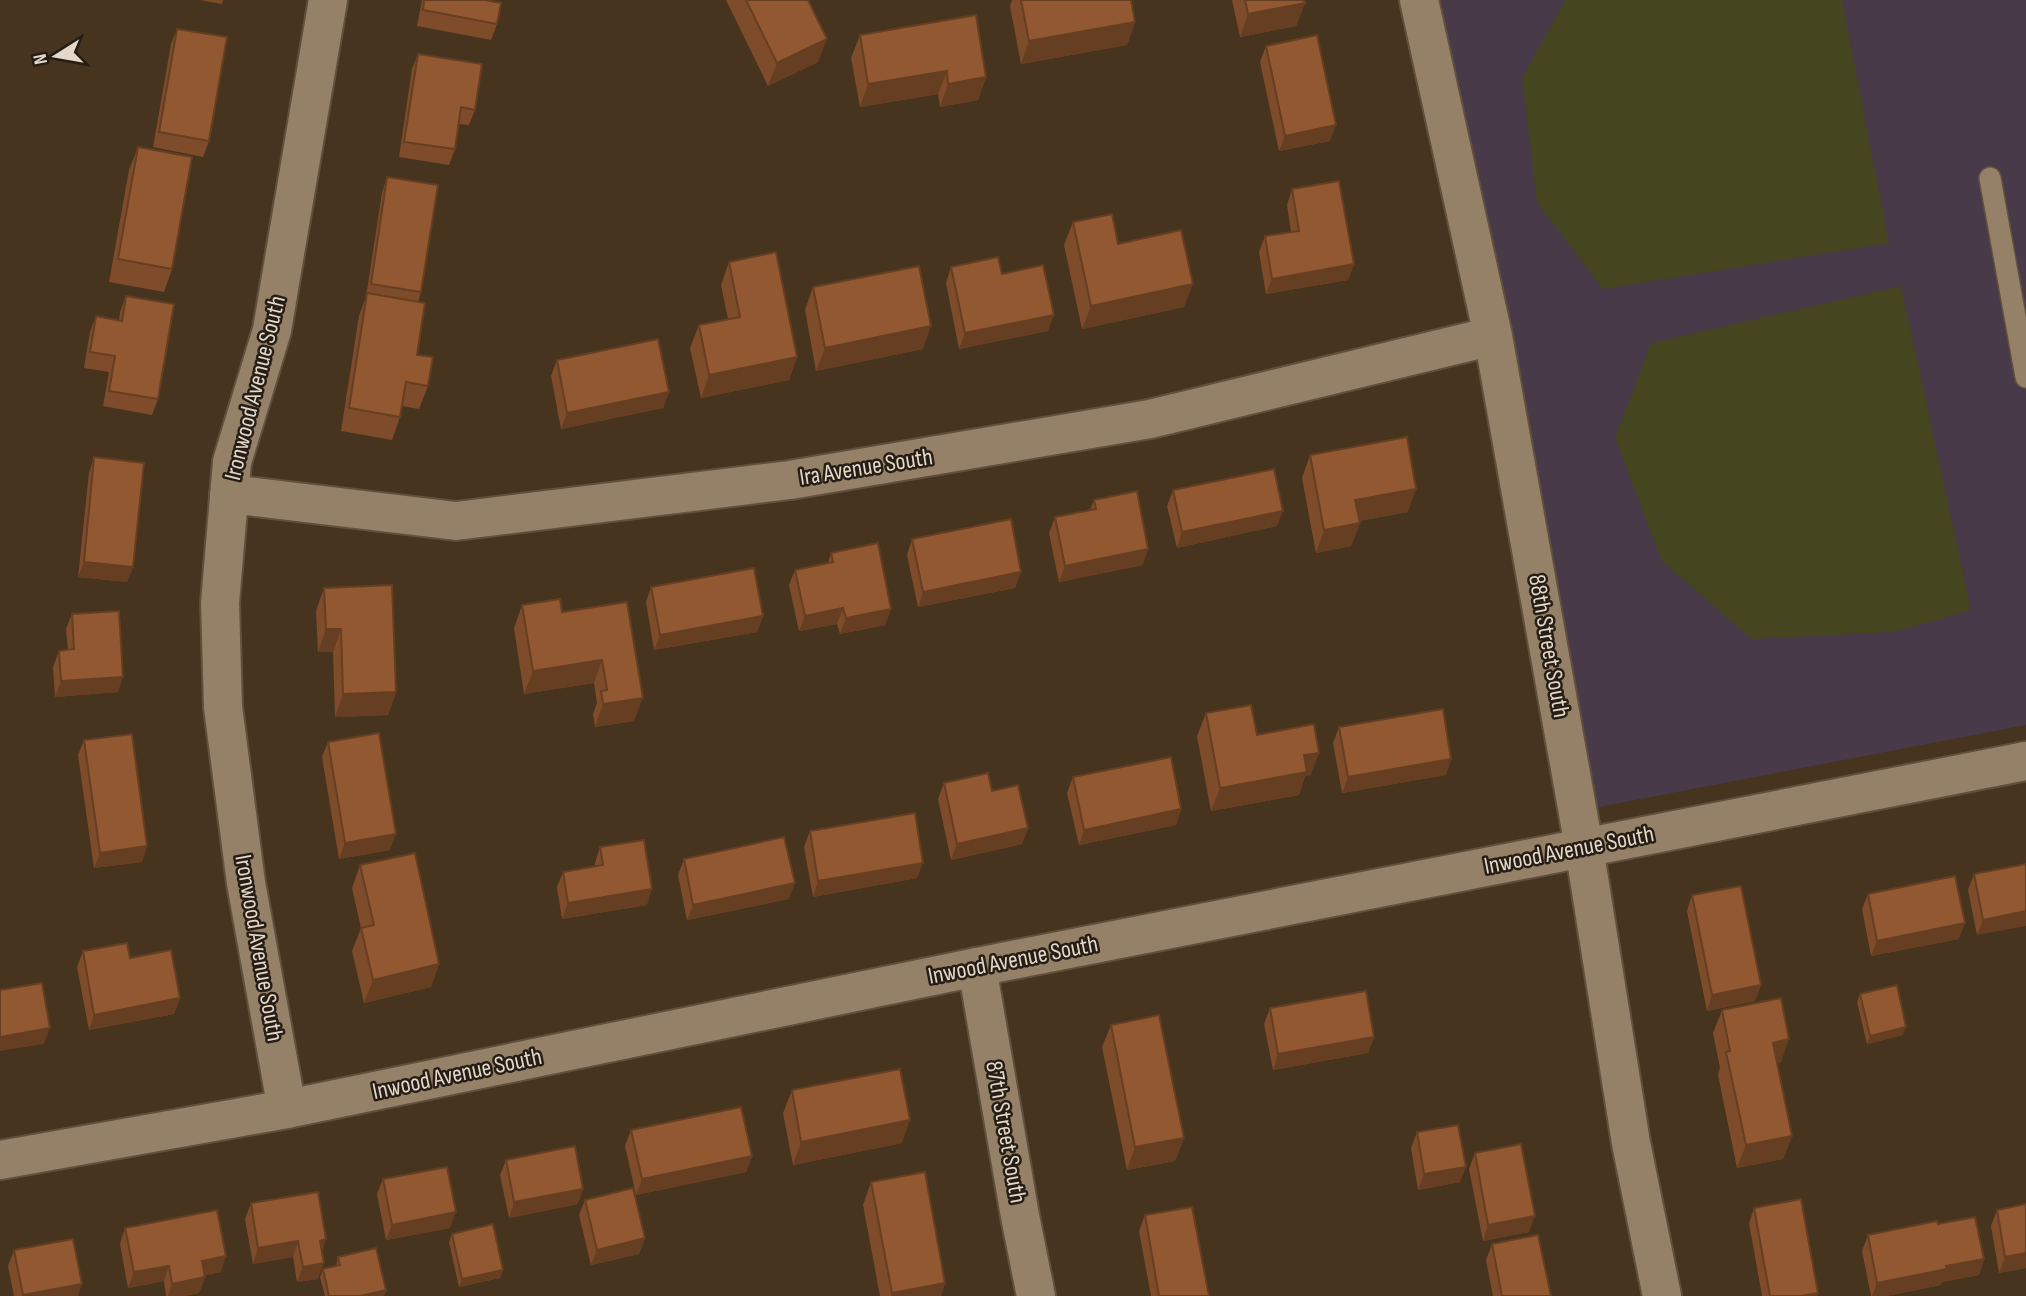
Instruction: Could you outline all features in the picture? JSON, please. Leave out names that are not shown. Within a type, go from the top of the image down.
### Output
[{"type":"street","name":"Ironwood Avenue South","points":[[287,1110],[246,883],[223,706],[219,603],[232,462],[272,330],[328,0]]},
{"type":"street","name":"88th Street South","points":[[1419,0],[1493,336],[1584,846],[1631,1143],[1662,1296]]},
{"type":"street","name":"Ira Avenue South","points":[[229,494],[456,521],[750,485],[1150,419],[1493,336]]},
{"type":"street","name":"Inwood Avenue South","points":[[0,1160],[287,1110],[977,967],[2026,761]]},
{"type":"street","name":"87th Street South","points":[[977,967],[1020,1216],[1037,1296]]},
{"type":"lane","points":[[1990,178],[2026,377]]},
{"type":"shaded area","points":[[1419,0],[2026,0],[2026,725],[1578,811]]},
{"type":"shaded area","points":[[1565,0],[1842,0],[1889,243],[1603,289],[1537,202],[1522,78]]},
{"type":"shaded area","points":[[1901,286],[1971,610],[1894,632],[1752,639],[1662,561],[1615,438],[1651,343]]},
{"type":"building","points":[[424,0],[485,0],[501,3],[497,24],[423,10]]},
{"type":"building","points":[[746,0],[808,0],[827,39],[777,63]]},
{"type":"building","points":[[1021,0],[1131,0],[1135,22],[1029,41]]},
{"type":"building","points":[[1245,0],[1304,0],[1305,3],[1248,14]]},
{"type":"building","points":[[976,15],[986,77],[948,84],[947,71],[868,84],[860,35]]},
{"type":"building","points":[[177,29],[227,37],[209,141],[159,132]]},
{"type":"building","points":[[1317,35],[1336,125],[1285,136],[1266,46]]},
{"type":"building","points":[[418,54],[482,64],[475,110],[461,107],[455,149],[404,142]]},
{"type":"building","points":[[138,147],[192,157],[172,269],[118,259]]},
{"type":"building","points":[[387,177],[438,185],[421,292],[371,284]]},
{"type":"building","points":[[1339,181],[1354,264],[1272,279],[1265,236],[1299,231],[1292,189]]},
{"type":"building","points":[[1112,214],[1118,244],[1181,230],[1193,284],[1091,306],[1073,222]]},
{"type":"building","points":[[776,252],[797,357],[709,375],[699,325],[740,317],[729,262]]},
{"type":"building","points":[[998,257],[1002,274],[1043,265],[1054,315],[965,333],[951,267]]},
{"type":"building","points":[[919,266],[931,326],[825,348],[813,287]]},
{"type":"building","points":[[367,293],[425,303],[417,355],[433,357],[428,386],[406,382],[400,417],[349,408]]},
{"type":"building","points":[[126,296],[174,304],[158,399],[109,391],[115,356],[90,352],[96,316],[122,321]]},
{"type":"building","points":[[658,339],[669,392],[567,413],[557,360]]},
{"type":"building","points":[[1407,437],[1416,489],[1355,500],[1360,523],[1324,530],[1310,455]]},
{"type":"building","points":[[94,457],[144,463],[133,567],[84,562]]},
{"type":"building","points":[[1274,469],[1283,511],[1182,532],[1173,490]]},
{"type":"building","points":[[1137,491],[1148,549],[1065,566],[1055,517],[1096,509],[1094,500]]},
{"type":"building","points":[[1011,519],[1021,572],[923,592],[912,539]]},
{"type":"building","points":[[878,543],[891,609],[846,618],[843,608],[805,616],[795,570],[833,562],[831,553]]},
{"type":"building","points":[[754,568],[763,616],[660,635],[651,587]]},
{"type":"building","points":[[392,585],[396,692],[343,694],[341,629],[326,629],[324,588]]},
{"type":"building","points":[[560,599],[562,612],[627,602],[643,698],[603,704],[601,691],[607,690],[602,660],[533,671],[522,605]]},
{"type":"building","points":[[119,611],[123,677],[61,681],[59,651],[74,649],[72,614]]},
{"type":"building","points":[[1251,705],[1257,735],[1314,724],[1319,753],[1304,755],[1307,772],[1220,788],[1206,713]]},
{"type":"building","points":[[1443,709],[1451,759],[1348,777],[1339,727]]},
{"type":"building","points":[[379,733],[396,834],[345,843],[328,742]]},
{"type":"building","points":[[132,734],[147,846],[100,853],[84,740]]},
{"type":"building","points":[[1171,757],[1181,809],[1084,830],[1073,777]]},
{"type":"building","points":[[988,773],[992,791],[1018,785],[1028,828],[957,844],[944,783]]},
{"type":"building","points":[[915,813],[923,863],[818,881],[810,831]]},
{"type":"building","points":[[784,837],[795,883],[693,905],[684,859]]},
{"type":"building","points":[[644,840],[652,889],[568,903],[563,872],[603,865],[600,847]]},
{"type":"building","points":[[415,853],[439,964],[373,980],[361,928],[374,925],[360,865]]},
{"type":"building","points":[[2026,864],[2026,911],[1983,920],[1974,874]]},
{"type":"building","points":[[1955,876],[1965,923],[1877,941],[1868,894]]},
{"type":"building","points":[[1741,886],[1761,985],[1712,995],[1692,895]]},
{"type":"building","points":[[127,943],[130,958],[171,950],[180,998],[94,1015],[83,951]]},
{"type":"building","points":[[42,983],[50,1028],[0,1037],[0,990]]},
{"type":"building","points":[[1897,985],[1906,1027],[1870,1036],[1860,994]]},
{"type":"building","points":[[1366,991],[1374,1037],[1278,1054],[1270,1008]]},
{"type":"building","points":[[1781,998],[1789,1039],[1773,1043],[1792,1136],[1746,1145],[1726,1052],[1730,1051],[1722,1010]]},
{"type":"building","points":[[1159,1015],[1184,1138],[1135,1147],[1111,1025]]},
{"type":"building","points":[[900,1069],[910,1120],[801,1142],[792,1090]]},
{"type":"building","points":[[741,1107],[752,1156],[642,1179],[631,1130]]},
{"type":"building","points":[[1458,1125],[1466,1167],[1424,1174],[1417,1132]]},
{"type":"building","points":[[1521,1144],[1535,1216],[1488,1225],[1475,1153]]},
{"type":"building","points":[[575,1146],[583,1189],[514,1202],[506,1160]]},
{"type":"building","points":[[447,1167],[456,1212],[392,1225],[383,1179]]},
{"type":"building","points":[[925,1172],[945,1283],[892,1293],[871,1182]]},
{"type":"building","points":[[633,1188],[645,1238],[597,1250],[585,1200]]},
{"type":"building","points":[[318,1192],[326,1239],[320,1241],[324,1263],[303,1267],[298,1241],[258,1248],[251,1203]]},
{"type":"building","points":[[1801,1199],[1818,1293],[1770,1296],[1754,1208]]},
{"type":"building","points":[[2026,1204],[2026,1253],[2005,1257],[1997,1210]]},
{"type":"building","points":[[1192,1207],[1209,1296],[1159,1296],[1145,1215]]},
{"type":"building","points":[[217,1210],[226,1256],[202,1261],[205,1277],[172,1284],[169,1266],[134,1272],[125,1228]]},
{"type":"building","points":[[1975,1217],[1984,1259],[1877,1283],[1868,1235],[1937,1221],[1938,1224]]},
{"type":"building","points":[[493,1224],[503,1270],[462,1279],[452,1234]]},
{"type":"building","points":[[1538,1235],[1551,1296],[1502,1296],[1492,1244]]},
{"type":"building","points":[[73,1239],[82,1284],[23,1295],[14,1250]]},
{"type":"building","points":[[376,1248],[386,1290],[360,1296],[329,1296],[323,1269],[340,1265],[338,1257]]}]
